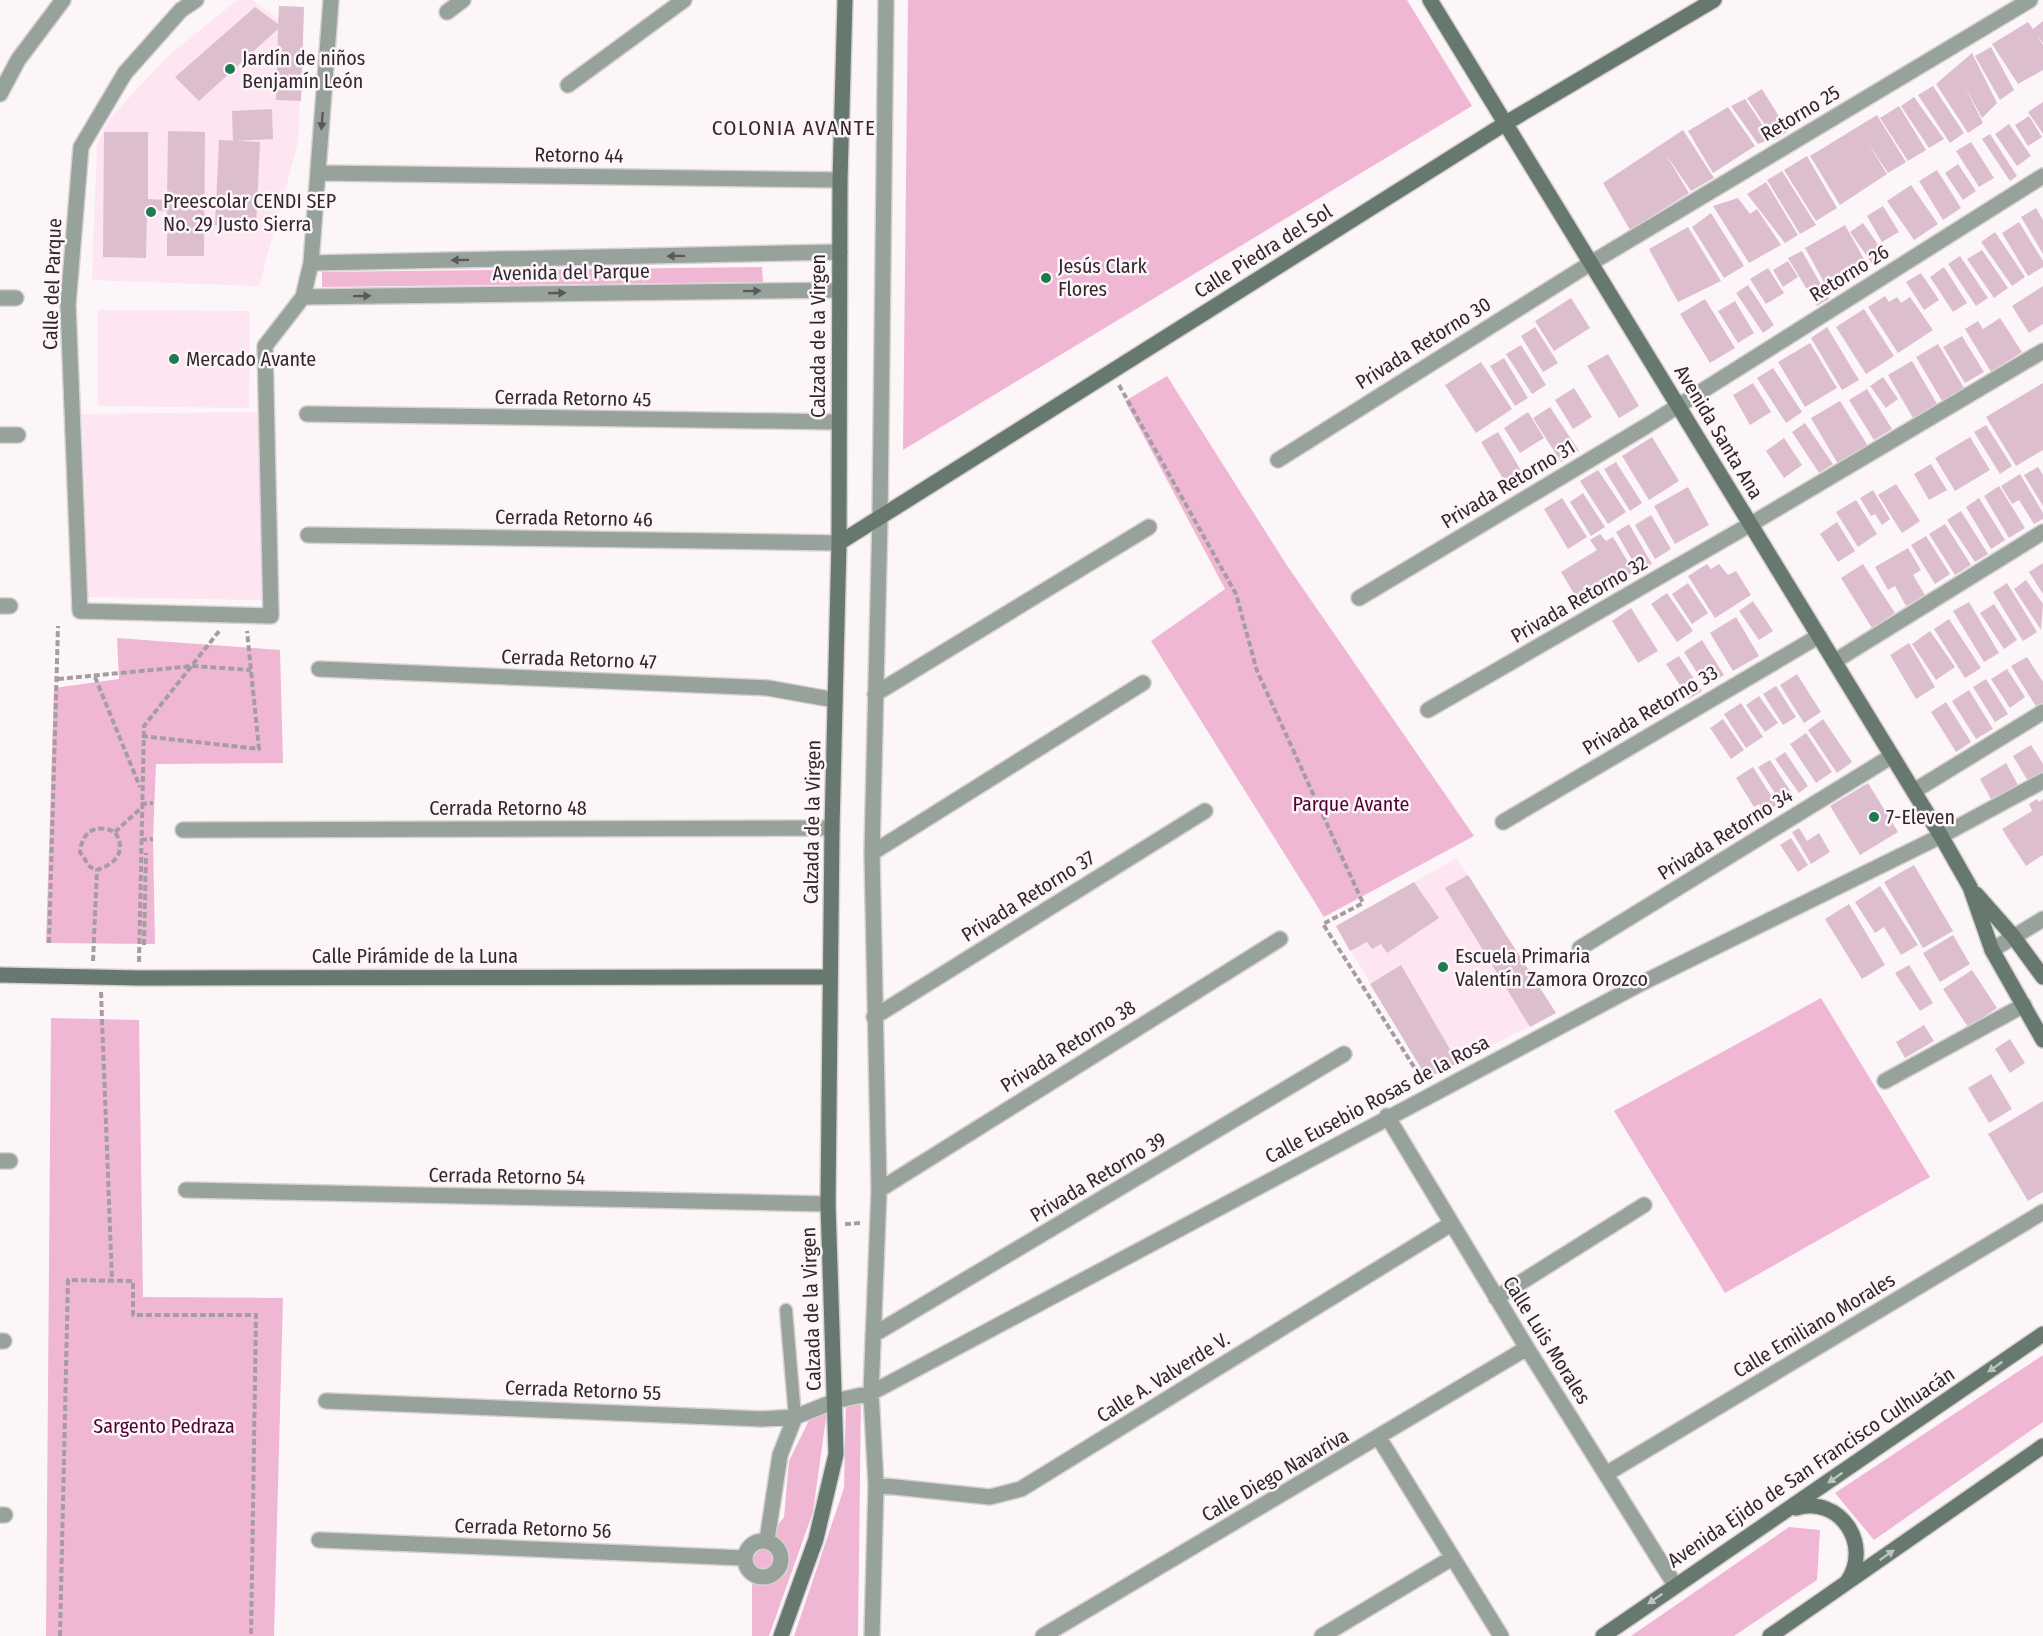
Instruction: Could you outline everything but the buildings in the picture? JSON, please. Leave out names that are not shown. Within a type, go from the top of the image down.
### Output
[{"type":"main road","name":"Calzada de la Virgen","points":[[781,1636],[816,1539],[836,1454],[828,1204],[832,828],[839,543],[840,180],[845,0]]},
{"type":"main road","name":"Avenida Santa Ana","points":[[1430,0],[1941,836],[1970,887],[1992,950],[2043,1040]]},
{"type":"main road","name":"Calle Piedra del Sol","points":[[839,543],[1506,123],[1714,0]]},
{"type":"main road","name":"Avenida Santa Ana","points":[[1970,887],[2013,936],[2043,977]]},
{"type":"main road","name":"Calle Pirámide de la Luna","points":[[0,975],[139,978],[830,977]]},
{"type":"main road","name":"Avenida Ejido de San Francisco Culhuacán","points":[[1603,1636],[2043,1334]]},
{"type":"main road","points":[[1770,1636],[2043,1446]]},
{"type":"main road","points":[[1783,1514],[1802,1506],[1823,1507],[1833,1511],[1848,1525],[1857,1545],[1855,1566],[1844,1585],[1836,1592]]},
{"type":"street","points":[[0,94],[18,60],[63,0]]},
{"type":"street","name":"Calle del Parque","points":[[196,0],[181,10],[126,72],[81,147],[68,305],[80,610],[238,615]]},
{"type":"street","points":[[238,615],[271,616],[265,346],[303,297],[311,262],[331,0]]},
{"type":"street","points":[[447,12],[463,0]]},
{"type":"street","points":[[568,85],[684,0]]},
{"type":"street","points":[[872,1636],[876,1485],[871,1393],[879,1190],[872,853],[880,517],[886,0]]},
{"type":"street","name":"Retorno 25","points":[[1591,263],[2030,0]]},
{"type":"street","name":"Retorno 44","points":[[318,173],[840,180]]},
{"type":"street","name":"Retorno 26","points":[[1678,405],[2043,176]]},
{"type":"street","name":"Avenida del Parque","points":[[311,262],[840,252]]},
{"type":"street","name":"Privada Retorno 30","points":[[1278,460],[1591,263]]},
{"type":"street","name":"Avenida del Parque","points":[[303,297],[839,290]]},
{"type":"street","name":"Privada Retorno 32","points":[[1428,710],[1751,524],[2043,351]]},
{"type":"street","name":"Privada Retorno 31","points":[[1359,598],[1678,405]]},
{"type":"street","name":"Cerrada Retorno 45","points":[[308,414],[838,422]]},
{"type":"street","points":[[0,435],[18,435]]},
{"type":"street","points":[[875,694],[1149,527]]},
{"type":"street","points":[[1835,661],[2043,532]]},
{"type":"street","name":"Cerrada Retorno 46","points":[[308,535],[839,543]]},
{"type":"street","name":"Privada Retorno 33","points":[[1503,822],[1819,636]]},
{"type":"street","name":"Cerrada Retorno 47","points":[[319,669],[768,688],[835,700]]},
{"type":"street","points":[[872,853],[1143,683]]},
{"type":"street","points":[[1914,791],[2043,712]]},
{"type":"street","name":"Privada Retorno 34","points":[[1580,948],[1892,756]]},
{"type":"street","name":"Calle Eusebio Rosas de la Rosa","points":[[835,1401],[871,1393],[1642,982],[1941,836],[2043,781]]},
{"type":"street","name":"Privada Retorno 37","points":[[874,1017],[1205,811]]},
{"type":"street","name":"Cerrada Retorno 48","points":[[183,830],[832,828]]},
{"type":"street","points":[[1992,950],[2043,919]]},
{"type":"street","name":"Privada Retorno 38","points":[[879,1190],[1280,939]]},
{"type":"street","points":[[1885,1081],[2024,1005]]},
{"type":"street","name":"Privada Retorno 39","points":[[873,1335],[1344,1054]]},
{"type":"street","name":"Calle Luis Morales","points":[[1388,1116],[1496,1298],[1675,1585]]},
{"type":"street","name":"Cerrada Retorno 54","points":[[186,1190],[828,1204]]},
{"type":"street","points":[[1496,1298],[1644,1205]]},
{"type":"street","name":"Calle Emiliano Morales","points":[[1606,1474],[2043,1212]]},
{"type":"street","name":"Calle A. Valverde V.","points":[[876,1485],[990,1497],[1021,1489],[1451,1224]]},
{"type":"street","name":"Calle Diego Navariva","points":[[1043,1636],[1527,1348]]},
{"type":"street","name":"Cerrada Retorno 55","points":[[326,1401],[762,1419],[795,1417],[835,1401]]},
{"type":"street","points":[[767,1540],[780,1455],[795,1417]]},
{"type":"street","points":[[1379,1438],[1501,1636]]},
{"type":"street","name":"Cerrada Retorno 56","points":[[319,1540],[744,1558]]},
{"type":"street","points":[[767,1540],[775,1544],[782,1559],[775,1574],[759,1577],[751,1573],[744,1558],[752,1544],[767,1540]]},
{"type":"street","points":[[1322,1636],[1452,1558]]},
{"type":"lane","points":[[786,1310],[795,1417]]},
{"type":"path","points":[[1111,371],[1236,594],[1257,670],[1363,903],[1323,924],[1431,1094]]},
{"type":"path","points":[[144,945],[141,791],[144,726],[238,615]]},
{"type":"path","points":[[142,736],[259,749],[251,670],[238,615]]},
{"type":"path","points":[[49,942],[58,626]]},
{"type":"path","points":[[58,679],[193,666],[251,670]]},
{"type":"path","points":[[95,677],[141,791]]},
{"type":"path","points":[[115,832],[141,806],[153,803]]},
{"type":"path","points":[[101,828],[115,832],[119,839],[120,850],[117,859],[109,866],[97,870],[90,867],[80,852],[84,836],[90,830],[101,828]]},
{"type":"path","points":[[141,840],[153,839]]},
{"type":"path","points":[[139,978],[146,853]]},
{"type":"path","points":[[97,870],[97,977],[112,1280]]},
{"type":"path","points":[[829,1224],[878,1222]]},
{"type":"path","points":[[60,1636],[68,1280],[133,1281],[133,1315],[256,1315],[251,1636]]},
{"type":"shaded area","points":[[237,0],[252,0],[279,20],[279,6],[304,7],[298,143],[259,286],[92,280],[97,144],[109,119],[167,57]]},
{"type":"shaded area","name":"Mercado Avante","points":[[98,310],[250,311],[249,408],[98,406]]},
{"type":"shaded area","points":[[259,412],[262,600],[88,597],[82,414]]},
{"type":"shaded area","name":"Escuela Primaria Valentín Zamora Orozco","points":[[1457,858],[1556,1013],[1427,1078],[1336,926]]},
{"type":"green space","name":"Jesús Clark Flores","points":[[908,0],[1407,0],[1472,106],[903,450]]},
{"type":"green space","points":[[762,267],[763,282],[322,287],[322,272]]},
{"type":"green space","name":"Parque Avante","points":[[1167,376],[1286,564],[1474,836],[1324,917],[1151,641],[1225,589],[1125,401]]},
{"type":"green space","points":[[117,638],[280,650],[283,763],[156,764],[153,839],[155,944],[46,943],[54,688],[119,679]]},
{"type":"green space","points":[[1821,998],[1930,1177],[1725,1293],[1614,1111]]},
{"type":"green space","name":"Sargento Pedraza","points":[[51,1018],[139,1020],[143,1297],[283,1298],[274,1636],[46,1636]]},
{"type":"green space","points":[[2043,1355],[2043,1422],[1874,1540],[1835,1493]]},
{"type":"green space","points":[[846,1399],[861,1399],[858,1636],[794,1636],[844,1488]]},
{"type":"green space","points":[[827,1411],[813,1512],[769,1636],[752,1636],[752,1559],[784,1517],[789,1461],[812,1414]]},
{"type":"green space","points":[[1789,1527],[1820,1530],[1817,1580],[1734,1636],[1631,1636]]},
{"type":"place","name":"Jardín de niños Benjamín León","points":[[230,69]]},
{"type":"place","name":"Preescolar CENDI SEP No. 29 Justo Sierra","points":[[151,212]]},
{"type":"place","name":"Jesús Clark Flores","points":[[1046,278]]},
{"type":"place","name":"Mercado Avante","points":[[174,359]]},
{"type":"place","name":"7-Eleven","points":[[1874,817]]},
{"type":"place","name":"Escuela Primaria Valentín Zamora Orozco","points":[[1443,967]]},
{"type":"district","name":"COLONIA AVANTE","points":[[794,128]]}]
